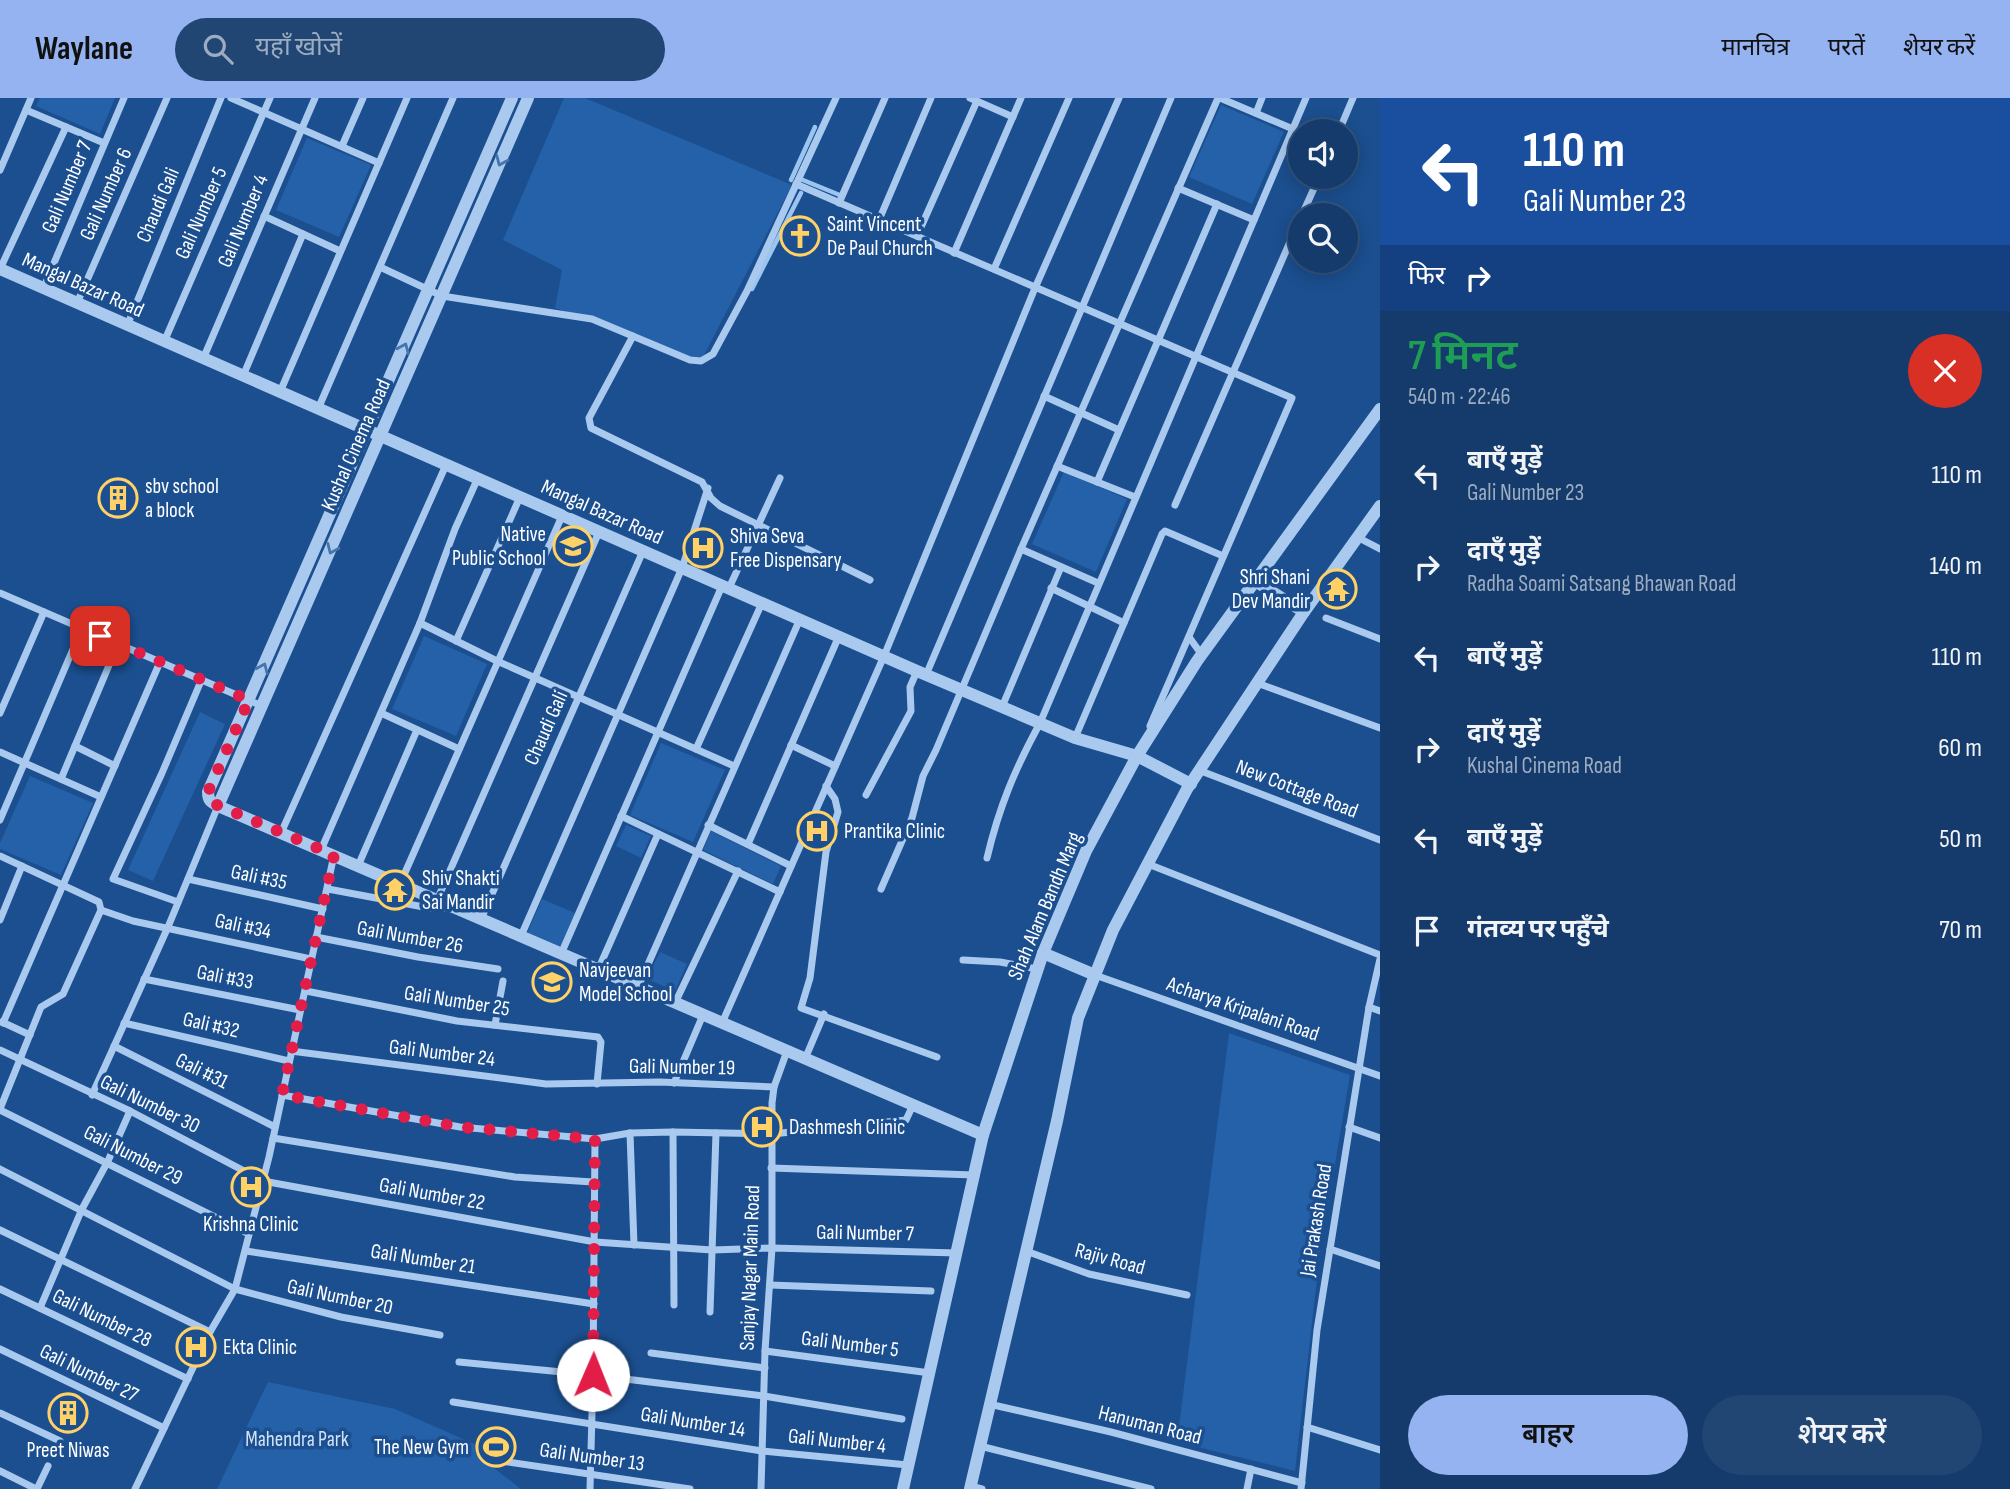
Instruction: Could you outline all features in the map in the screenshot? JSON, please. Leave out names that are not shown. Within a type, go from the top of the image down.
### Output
[{"type":"street","points":[[0,170],[31,98]]},
{"type":"street","name":"Gali Number 7","points":[[43,289],[124,98]]},
{"type":"street","name":"Gali Number 6","points":[[77,304],[167,98]]},
{"type":"street","name":"Chaudi Gali","points":[[127,326],[222,98]]},
{"type":"street","points":[[231,98],[379,163]]},
{"type":"street","name":"Gali Number 5","points":[[164,342],[270,98]]},
{"type":"street","name":"Gali Number 4","points":[[203,359],[315,98]]},
{"type":"street","points":[[342,146],[363,98]]},
{"type":"street","points":[[280,393],[407,98]]},
{"type":"street","points":[[318,409],[453,98]]},
{"type":"street","name":"Kushal Cinema Road","points":[[213,802],[208,792],[512,98]]},
{"type":"street","name":"Kushal Cinema Road","points":[[213,802],[262,706],[528,98]]},
{"type":"street","points":[[380,267],[442,296],[592,319],[690,360],[701,361],[713,354],[747,291],[836,98]]},
{"type":"street","points":[[839,204],[885,98]]},
{"type":"street","points":[[879,220],[931,98]]},
{"type":"street","points":[[954,253],[1021,98]]},
{"type":"street","points":[[994,269],[1069,98]]},
{"type":"street","points":[[722,1023],[884,656],[1035,288],[1119,98]]},
{"type":"street","points":[[866,795],[911,711],[910,687],[922,673],[1171,98]]},
{"type":"street","points":[[881,889],[912,818],[923,776],[1219,98],[1288,127]]},
{"type":"street","points":[[1256,113],[1262,98]]},
{"type":"street","points":[[1297,119],[1306,98]]},
{"type":"street","points":[[1344,119],[1353,98]]},
{"type":"street","points":[[917,236],[973,100],[1013,117]]},
{"type":"street","points":[[26,110],[104,143]]},
{"type":"street","points":[[0,269],[66,127]]},
{"type":"street","points":[[987,858],[1002,803],[1040,723],[1288,141]]},
{"type":"street","points":[[796,184],[1292,398],[1137,756]]},
{"type":"street","points":[[1178,188],[1254,220]]},
{"type":"street","points":[[1097,482],[1217,204]]},
{"type":"street","points":[[264,216],[340,251]]},
{"type":"street","points":[[243,376],[303,234]]},
{"type":"street","points":[[1175,505],[1288,247]]},
{"type":"street","name":"Mangal Bazar Road","points":[[0,269],[922,673],[1075,738],[1137,756],[1191,784]]},
{"type":"street","points":[[633,336],[589,418],[591,428],[702,482],[708,488],[711,498],[720,506],[870,580]]},
{"type":"street","points":[[1044,396],[1119,430]]},
{"type":"street","name":"Shah Alam Bandh Marg","points":[[903,1489],[983,1135],[1042,953],[1086,851],[1137,756],[1202,655],[1380,409]]},
{"type":"street","points":[[282,833],[446,465]]},
{"type":"street","points":[[1057,466],[1135,497]]},
{"type":"street","points":[[561,954],[657,732],[780,478]]},
{"type":"street","points":[[321,850],[420,623],[455,529],[477,480]]},
{"type":"street","points":[[521,936],[682,568],[708,488]]},
{"type":"street","points":[[456,641],[520,497]]},
{"type":"street","points":[[974,1488],[989,1404],[1057,1121],[1078,1018],[1095,975],[1114,930],[1191,784],[1304,612],[1380,506]]},
{"type":"street","points":[[400,884],[562,516]]},
{"type":"street","points":[[1075,738],[1161,534],[1165,531],[1223,556]]},
{"type":"street","points":[[438,900],[599,532]]},
{"type":"street","points":[[1357,537],[1380,549]]},
{"type":"street","points":[[1021,549],[1098,583]]},
{"type":"street","name":"Chaudi Gali","points":[[481,919],[643,551]]},
{"type":"street","points":[[1002,707],[1060,566]]},
{"type":"street","points":[[1255,581],[1304,612]]},
{"type":"street","points":[[1051,588],[1124,623]]},
{"type":"street","points":[[1,595],[262,706]]},
{"type":"street","points":[[696,749],[762,603]]},
{"type":"street","points":[[0,713],[44,612]]},
{"type":"street","points":[[1326,618],[1380,639]]},
{"type":"street","points":[[638,987],[800,620]]},
{"type":"street","points":[[420,623],[497,661],[734,766]]},
{"type":"street","points":[[0,820],[82,628]]},
{"type":"street","points":[[748,844],[839,636]]},
{"type":"street","points":[[1189,637],[1202,655]]},
{"type":"street","points":[[61,779],[118,644]]},
{"type":"street","points":[[30,1035],[2,1022],[160,662]]},
{"type":"street","points":[[178,902],[113,879],[201,681]]},
{"type":"street","points":[[1257,683],[1380,728]]},
{"type":"street","points":[[381,713],[458,749]]},
{"type":"street","points":[[358,866],[417,730]]},
{"type":"street","points":[[791,745],[835,766]]},
{"type":"street","points":[[75,746],[115,766]]},
{"type":"street","points":[[0,752],[101,797]]},
{"type":"street","name":"New Cottage Road","points":[[1201,771],[1380,840]]},
{"type":"street","points":[[826,786],[835,799],[838,812],[826,852],[810,978],[801,1008],[824,1014],[937,1057]]},
{"type":"street","points":[[92,1095],[188,879],[213,802],[983,1135]]},
{"type":"street","points":[[621,816],[780,892]]},
{"type":"street","points":[[708,825],[791,866]]},
{"type":"street","points":[[598,970],[658,834]]},
{"type":"street","points":[[135,1489],[210,1332],[235,1289],[273,1138],[334,855]]},
{"type":"street","points":[[0,856],[63,886]]},
{"type":"street","points":[[1148,864],[1380,957]]},
{"type":"street","points":[[0,920],[22,866]]},
{"type":"street","points":[[675,1003],[738,871]]},
{"type":"street","name":"Gali #35","points":[[188,879],[323,909]]},
{"type":"street","name":"Gali #34","points":[[63,886],[99,902],[101,910],[133,922],[168,927],[311,959]]},
{"type":"street","points":[[328,890],[429,908],[455,908]]},
{"type":"street","points":[[0,1109],[41,1007],[63,994],[101,910]]},
{"type":"street","name":"Gali Number 26","points":[[316,937],[498,969]]},
{"type":"street","points":[[1042,953],[1095,975]]},
{"type":"street","name":"Jai Prakash Road","points":[[1302,1486],[1317,1330],[1369,1007],[1380,957]]},
{"type":"street","points":[[963,960],[1000,962],[1037,969]]},
{"type":"street","name":"Acharya Kripalani Road","points":[[1095,975],[1380,1076]]},
{"type":"street","name":"Gali #33","points":[[144,979],[300,1010]]},
{"type":"street","points":[[495,1026],[502,981]]},
{"type":"street","name":"Gali Number 25","points":[[306,991],[457,1021],[598,1037],[601,1042],[597,1084]]},
{"type":"street","points":[[1369,1007],[1380,1011]]},
{"type":"street","points":[[805,1059],[824,1014]]},
{"type":"street","points":[[674,1083],[703,1015]]},
{"type":"street","name":"Gali #32","points":[[124,1023],[289,1061]]},
{"type":"street","name":"Gali #31","points":[[114,1046],[275,1127]]},
{"type":"street","name":"Gali Number 30","points":[[0,1050],[130,1111],[263,1181]]},
{"type":"street","name":"Gali Number 24","points":[[291,1051],[546,1084],[588,1084]]},
{"type":"street","name":"Sanjay Nagar Main Road","points":[[761,1489],[765,1351],[772,1248],[774,1087],[787,1051]]},
{"type":"street","name":"Gali Number 19","points":[[588,1084],[674,1083],[774,1087]]},
{"type":"street","points":[[282,1095],[460,1127],[595,1139],[630,1133],[772,1134],[905,1120],[912,1105]]},
{"type":"street","name":"Gali Number 29","points":[[0,1109],[249,1234]]},
{"type":"street","points":[[40,1308],[82,1209],[108,1161],[130,1111]]},
{"type":"street","points":[[1349,1127],[1380,1138]]},
{"type":"street","points":[[673,1132],[674,1305]]},
{"type":"street","points":[[630,1133],[634,1245]]},
{"type":"street","points":[[710,1312],[716,1133]]},
{"type":"street","points":[[273,1138],[515,1177],[593,1182]]},
{"type":"street","points":[[590,1489],[595,1139]]},
{"type":"street","points":[[771,1168],[974,1175]]},
{"type":"street","points":[[0,1169],[235,1289]]},
{"type":"street","name":"Gali Number 22","points":[[263,1181],[595,1242],[673,1248]]},
{"type":"street","points":[[0,1230],[61,1259]]},
{"type":"street","name":"Gali Number 7","points":[[673,1248],[957,1253]]},
{"type":"street","points":[[1330,1249],[1380,1266]]},
{"type":"street","name":"Gali Number 21","points":[[246,1251],[594,1304]]},
{"type":"street","name":"Rajiv Road","points":[[1026,1251],[1089,1274],[1187,1295]]},
{"type":"street","name":"Gali Number 28","points":[[61,1259],[210,1332]]},
{"type":"street","points":[[770,1285],[931,1292]]},
{"type":"street","name":"Gali Number 28","points":[[0,1289],[188,1379]]},
{"type":"street","name":"Gali Number 20","points":[[235,1289],[341,1317],[439,1335]]},
{"type":"street","name":"Gali Number 27","points":[[0,1349],[164,1428]]},
{"type":"street","name":"Gali Number 5","points":[[765,1351],[930,1373]]},
{"type":"street","points":[[651,1353],[765,1368]]},
{"type":"street","points":[[459,1362],[764,1396],[902,1419]]},
{"type":"street","name":"Gali Number 14","points":[[453,1402],[762,1451]]},
{"type":"street","name":"Hanuman Road","points":[[989,1404],[1111,1432],[1251,1469],[1302,1486]]},
{"type":"street","points":[[0,1413],[60,1441]]},
{"type":"street","points":[[1307,1427],[1380,1450]]},
{"type":"street","points":[[980,1446],[1151,1489]]},
{"type":"street","name":"Gali Number 4","points":[[762,1451],[908,1465]]},
{"type":"street","name":"Gali Number 13","points":[[488,1459],[691,1489]]},
{"type":"street","points":[[0,1471],[36,1489],[48,1466]]},
{"type":"street","points":[[1247,1489],[1251,1469]]},
{"type":"green space","points":[[40,98],[115,98],[100,134],[36,106]]},
{"type":"green space","points":[[564,98],[585,98],[792,185],[701,361],[555,308],[562,270],[503,240]]},
{"type":"green space","points":[[1221,105],[1284,132],[1252,204],[1189,177]]},
{"type":"green space","points":[[307,138],[371,165],[339,237],[276,210]]},
{"type":"green space","points":[[1064,472],[1127,499],[1096,572],[1032,544]]},
{"type":"green space","points":[[424,636],[487,664],[456,736],[392,709]]},
{"type":"green space","points":[[200,712],[225,724],[153,881],[128,870]]},
{"type":"green space","points":[[661,743],[725,770],[693,842],[630,815]]},
{"type":"green space","points":[[30,776],[93,803],[61,875],[0,849],[0,843]]},
{"type":"green space","points":[[626,825],[651,836],[641,858],[616,846]]},
{"type":"green space","points":[[711,831],[781,866],[773,884],[703,850]]},
{"type":"green space","points":[[542,899],[575,913],[560,948],[527,934]]},
{"type":"green space","points":[[660,952],[687,964],[675,991],[647,979]]},
{"type":"green space","points":[[1229,1033],[1350,1075],[1320,1253],[1295,1471],[1177,1442]]},
{"type":"green space","name":"Mahendra Park","points":[[268,1382],[395,1409],[479,1446],[475,1453],[521,1489],[217,1489]]},
{"type":"waterway","points":[[791,180],[815,127]]},
{"type":"waterway","points":[[798,178],[842,196]]},
{"type":"waterway","points":[[752,289],[801,193]]},
{"type":"place","name":"Saint Vincent De Paul Church","points":[[800,236]]},
{"type":"place","name":"sbv school a block","points":[[118,498]]},
{"type":"place","name":"Native Public School","points":[[573,546]]},
{"type":"place","name":"Shiva Seva Free Dispensary","points":[[703,548]]},
{"type":"place","name":"Shri Shani Dev Mandir","points":[[1337,589]]},
{"type":"place","name":"Prantika Clinic","points":[[817,831]]},
{"type":"place","name":"Shiv Shakti Sai Mandir","points":[[395,890]]},
{"type":"place","name":"Navjeevan Model School","points":[[552,982]]},
{"type":"place","name":"Dashmesh Clinic","points":[[762,1127]]},
{"type":"place","name":"Krishna Clinic","points":[[251,1187]]},
{"type":"place","name":"Ekta Clinic","points":[[196,1347]]},
{"type":"place","name":"Preet Niwas","points":[[68,1413]]},
{"type":"place","name":"The New Gym","points":[[496,1447]]},
{"type":"route","points":[[100,636],[249,700],[208,792],[210,802],[334,855],[282,1095],[460,1127],[595,1139],[593,1375]]}]
